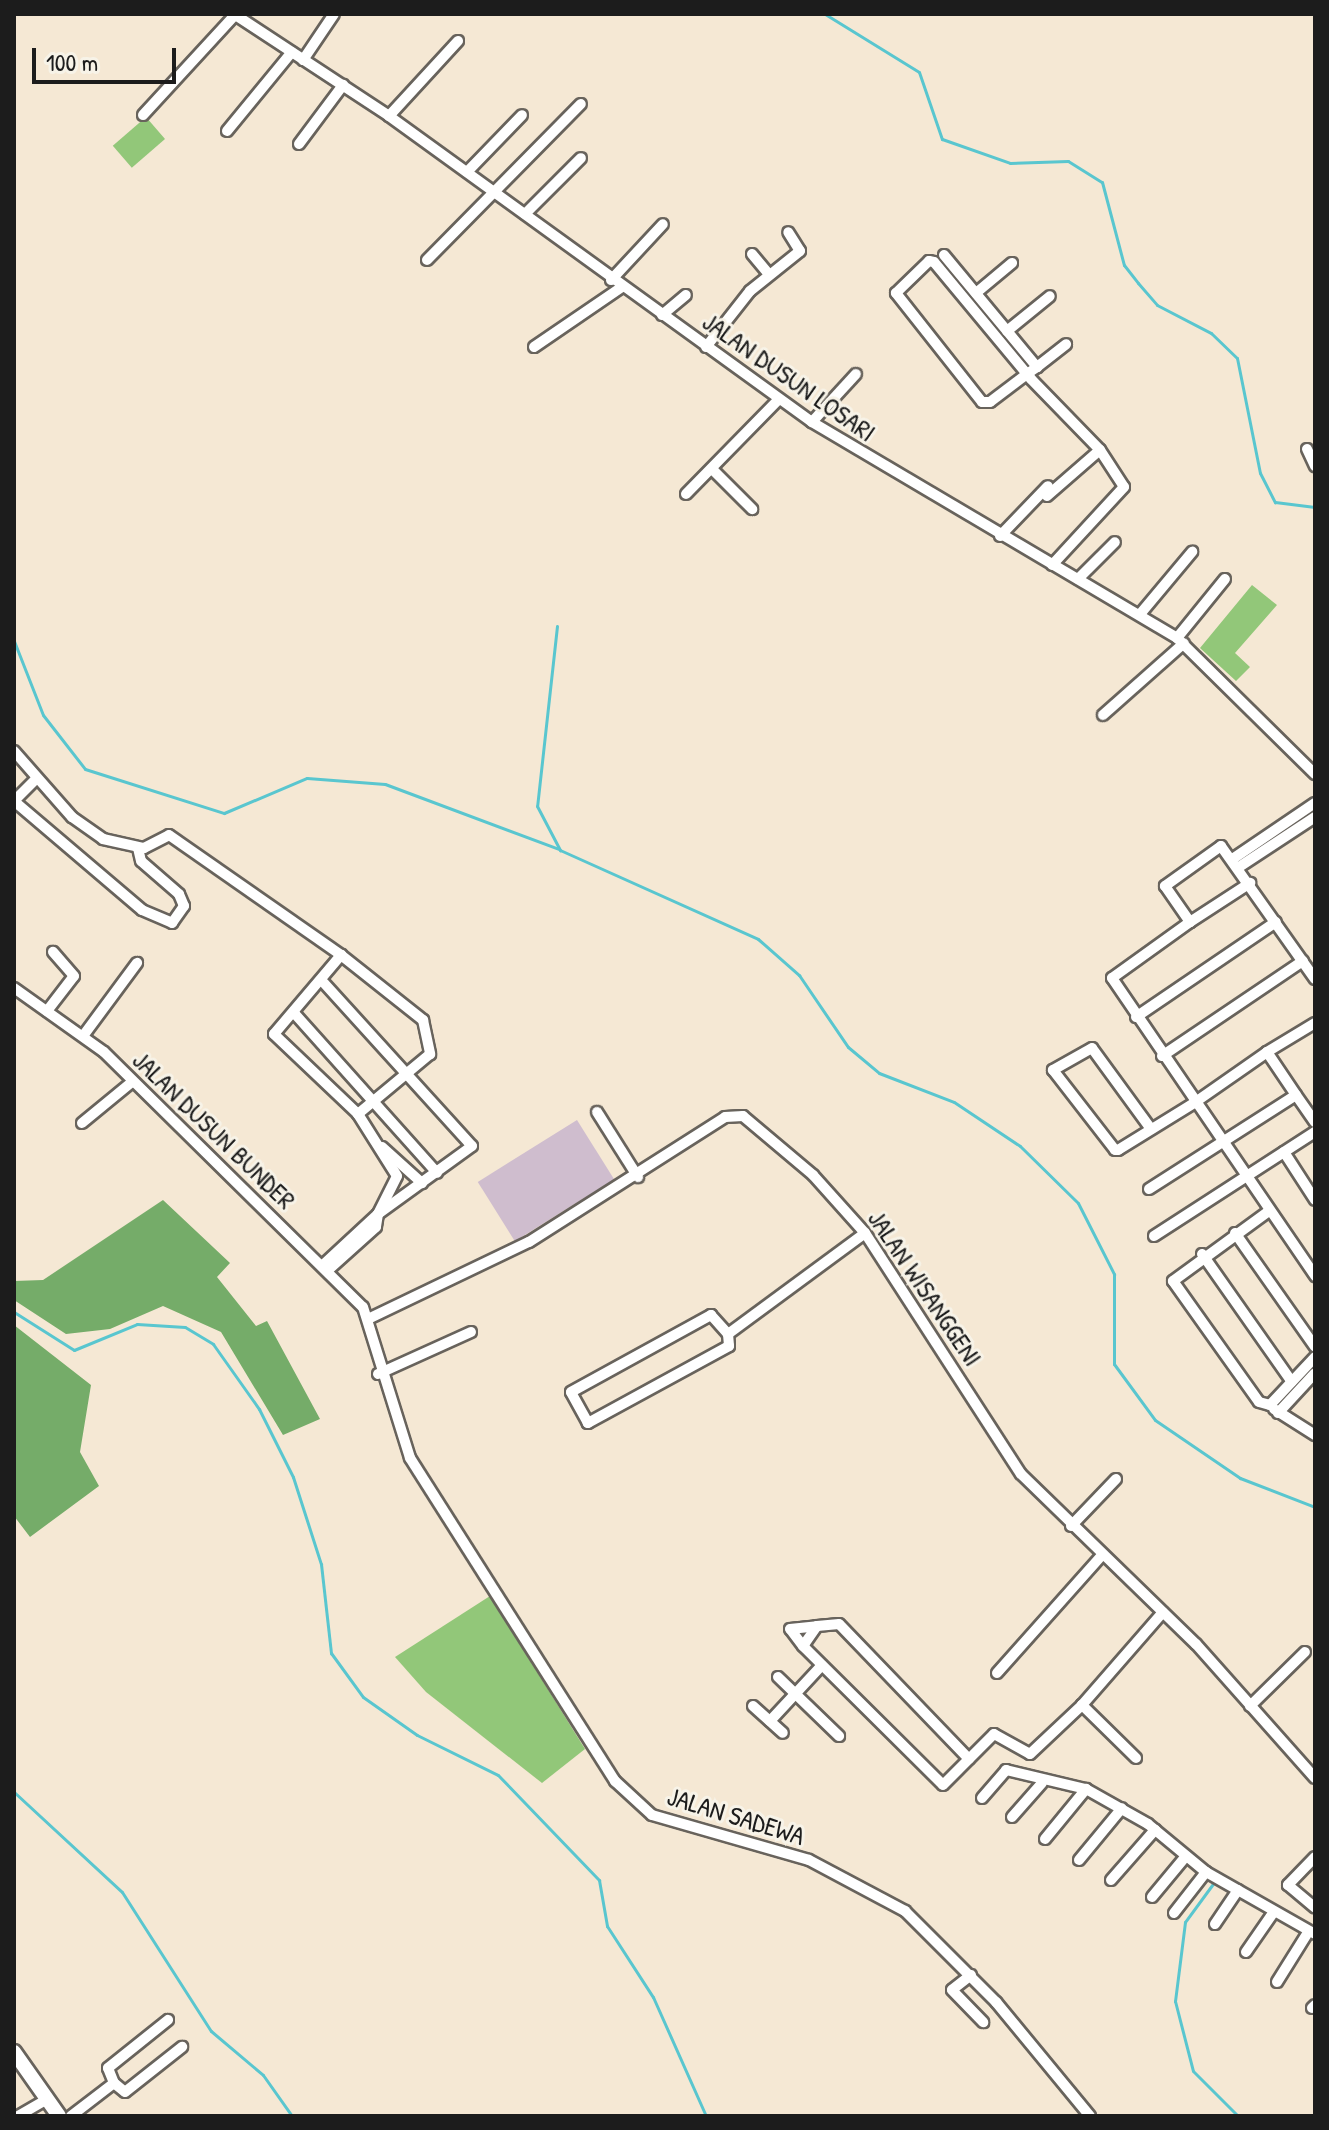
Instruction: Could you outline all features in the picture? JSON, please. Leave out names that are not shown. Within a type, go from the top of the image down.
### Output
[{"type":"street","points":[[143,115],[234,14]]},
{"type":"street","name":"JALAN DUSUN LOSARI","points":[[234,14],[389,116],[611,280],[812,422],[1000,536],[1141,613],[1180,640],[1315,774]]},
{"type":"street","points":[[303,60],[334,14]]},
{"type":"street","points":[[389,116],[458,41]]},
{"type":"street","points":[[227,131],[292,52]]},
{"type":"street","points":[[299,144],[343,85]]},
{"type":"street","points":[[427,260],[581,104]]},
{"type":"street","points":[[467,172],[522,115]]},
{"type":"street","points":[[525,214],[581,158]]},
{"type":"street","points":[[611,280],[663,224]]},
{"type":"street","points":[[706,347],[769,274],[801,249],[788,232]]},
{"type":"street","points":[[752,254],[769,274]]},
{"type":"street","points":[[944,255],[1007,331],[1032,371]]},
{"type":"street","points":[[1052,565],[1124,487],[1100,450],[1032,371],[932,261],[898,287],[982,402],[1032,371],[1066,344]]},
{"type":"street","points":[[976,293],[1012,263]]},
{"type":"street","points":[[534,347],[622,287]]},
{"type":"street","points":[[662,315],[686,295]]},
{"type":"street","points":[[1007,331],[1050,296]]},
{"type":"street","points":[[812,422],[856,374]]},
{"type":"street","points":[[686,494],[779,399]]},
{"type":"street","points":[[1307,449],[1315,466]]},
{"type":"street","points":[[1047,496],[1100,450]]},
{"type":"street","points":[[712,469],[752,509]]},
{"type":"street","points":[[1000,536],[1064,472]]},
{"type":"street","points":[[1078,579],[1115,542]]},
{"type":"street","points":[[1141,613],[1192,552]]},
{"type":"street","points":[[1103,715],[1180,640],[1225,579]]},
{"type":"street","points":[[14,751],[35,780],[103,839],[138,848],[169,835],[341,955],[423,1020],[430,1054],[358,1114]]},
{"type":"street","points":[[35,780],[14,801],[142,910],[172,923],[184,906],[179,894],[141,861],[138,848]]},
{"type":"street","points":[[1236,862],[1315,803]]},
{"type":"street","points":[[1236,862],[1315,817]]},
{"type":"street","points":[[1190,922],[1165,886],[1221,846],[1236,862],[1315,979]]},
{"type":"street","points":[[1250,883],[1112,978],[1194,1103],[1314,1271]]},
{"type":"street","points":[[1136,1017],[1276,922]]},
{"type":"street","points":[[47,1011],[74,976],[53,952]]},
{"type":"street","points":[[341,955],[324,983],[274,1034],[358,1114],[397,1176]]},
{"type":"street","points":[[1162,1056],[1303,961]]},
{"type":"street","points":[[83,1036],[137,963]]},
{"type":"street","points":[[324,983],[472,1146],[378,1214]]},
{"type":"street","name":"JALAN DUSUN BUNDER","points":[[17,995],[83,1036],[326,1267],[368,1319]]},
{"type":"street","points":[[295,1014],[437,1173]]},
{"type":"street","points":[[1151,1129],[1092,1048],[1053,1070],[1108,1148],[1118,1150],[1194,1103],[1315,1023]]},
{"type":"street","points":[[1267,1052],[1315,1122]]},
{"type":"street","points":[[82,1123],[132,1082]]},
{"type":"street","points":[[1149,1189],[1296,1095]]},
{"type":"street","points":[[597,1112],[638,1177]]},
{"type":"street","name":"JALAN WISANGGENI","points":[[368,1319],[529,1242],[638,1177],[725,1117],[743,1116],[813,1175],[865,1233],[1003,1449],[1071,1526],[1163,1612],[1315,1778]]},
{"type":"street","points":[[1154,1236],[1315,1132]]},
{"type":"street","points":[[372,1139],[422,1183]]},
{"type":"street","points":[[1284,1152],[1310,1180],[1315,1200]]},
{"type":"street","points":[[326,1267],[376,1227],[378,1214],[397,1176],[399,1160]]},
{"type":"street","points":[[1269,1211],[1202,1254],[1173,1281],[1251,1394],[1314,1432]]},
{"type":"street","points":[[728,1334],[865,1233]]},
{"type":"street","points":[[1235,1233],[1315,1347]]},
{"type":"street","points":[[1202,1254],[1292,1382]]},
{"type":"street","points":[[711,1315],[728,1334],[729,1346],[588,1423],[571,1392],[711,1315]]},
{"type":"street","name":"JALAN SADEWA","points":[[368,1319],[378,1374],[410,1458],[574,1727],[635,1801],[681,1828],[833,1871],[905,1911],[971,1975],[1090,2116]]},
{"type":"street","points":[[378,1374],[471,1332]]},
{"type":"street","points":[[1274,1409],[1292,1382],[1315,1357]]},
{"type":"street","points":[[1274,1409],[1315,1373]]},
{"type":"street","points":[[1071,1526],[1116,1479]]},
{"type":"street","points":[[997,1673],[1102,1555]]},
{"type":"street","points":[[969,1759],[839,1624],[790,1629],[803,1646],[939,1782],[969,1759],[994,1734],[1030,1754],[1082,1705],[1163,1612]]},
{"type":"street","points":[[803,1646],[817,1626]]},
{"type":"street","points":[[1250,1706],[1305,1652]]},
{"type":"street","points":[[770,1721],[822,1665]]},
{"type":"street","points":[[778,1677],[839,1736]]},
{"type":"street","points":[[1082,1705],[1136,1758]]},
{"type":"street","points":[[753,1706],[783,1733]]},
{"type":"street","points":[[982,1798],[1006,1770],[1042,1783],[1086,1789],[1122,1808],[1155,1830],[1208,1874],[1312,1936],[1277,1982]]},
{"type":"street","points":[[1012,1817],[1042,1783]]},
{"type":"street","points":[[1045,1839],[1086,1789]]},
{"type":"street","points":[[1079,1860],[1122,1808]]},
{"type":"street","points":[[1111,1880],[1155,1830]]},
{"type":"street","points":[[1152,1897],[1186,1856]]},
{"type":"street","points":[[1315,1857],[1288,1885],[1315,1908]]},
{"type":"street","points":[[1174,1913],[1208,1874]]},
{"type":"street","points":[[1215,1924],[1233,1887]]},
{"type":"street","points":[[1246,1952],[1273,1913]]},
{"type":"street","points":[[971,1975],[952,1990],[983,2022]]},
{"type":"street","points":[[168,2020],[108,2068],[114,2083],[125,2092],[182,2047]]},
{"type":"street","points":[[14,2052],[59,2116]]},
{"type":"street","points":[[71,2116],[114,2083]]},
{"type":"street","points":[[18,2116],[47,2099]]},
{"type":"shaded area","points":[[577,1120],[614,1179],[515,1241],[478,1182]]},
{"type":"green space","points":[[146,117],[165,139],[132,168],[113,146]]},
{"type":"green space","points":[[1252,585],[1277,605],[1235,653],[1250,667],[1236,681],[1200,648]]},
{"type":"green space","points":[[163,1200],[230,1263],[217,1277],[256,1326],[267,1321],[320,1419],[283,1435],[221,1332],[163,1306],[110,1329],[66,1334],[14,1300],[14,1281],[43,1280]]},
{"type":"green space","points":[[14,1325],[91,1385],[80,1452],[99,1486],[30,1537],[14,1516]]},
{"type":"green space","points":[[490,1596],[585,1749],[542,1783],[426,1692],[395,1657]]},
{"type":"waterway","points":[[825,14],[919,72],[942,139],[1010,163],[1068,161],[1102,182],[1124,265],[1157,305],[1211,333],[1237,358],[1260,473],[1275,502],[1315,507]]},
{"type":"waterway","points":[[557,626],[537,806],[560,850],[758,939],[799,975],[848,1047],[879,1073],[954,1102],[1020,1146],[1078,1203],[1114,1274],[1114,1364],[1155,1420],[1240,1478],[1315,1507]]},
{"type":"waterway","points":[[14,641],[43,715],[85,769],[224,813],[307,778],[385,784],[559,849]]},
{"type":"waterway","points":[[14,1312],[74,1350],[137,1324],[185,1327],[213,1344],[259,1409],[293,1477],[321,1564],[331,1653],[363,1697],[417,1735],[498,1775],[599,1880],[607,1926],[653,1997],[706,2116]]},
{"type":"waterway","points":[[14,1792],[122,1892],[211,2031],[263,2075],[292,2116]]},
{"type":"waterway","points":[[1219,1875],[1260,1898]]},
{"type":"waterway","points":[[1215,1881],[1185,1922],[1175,2001],[1193,2071],[1238,2116]]}]
